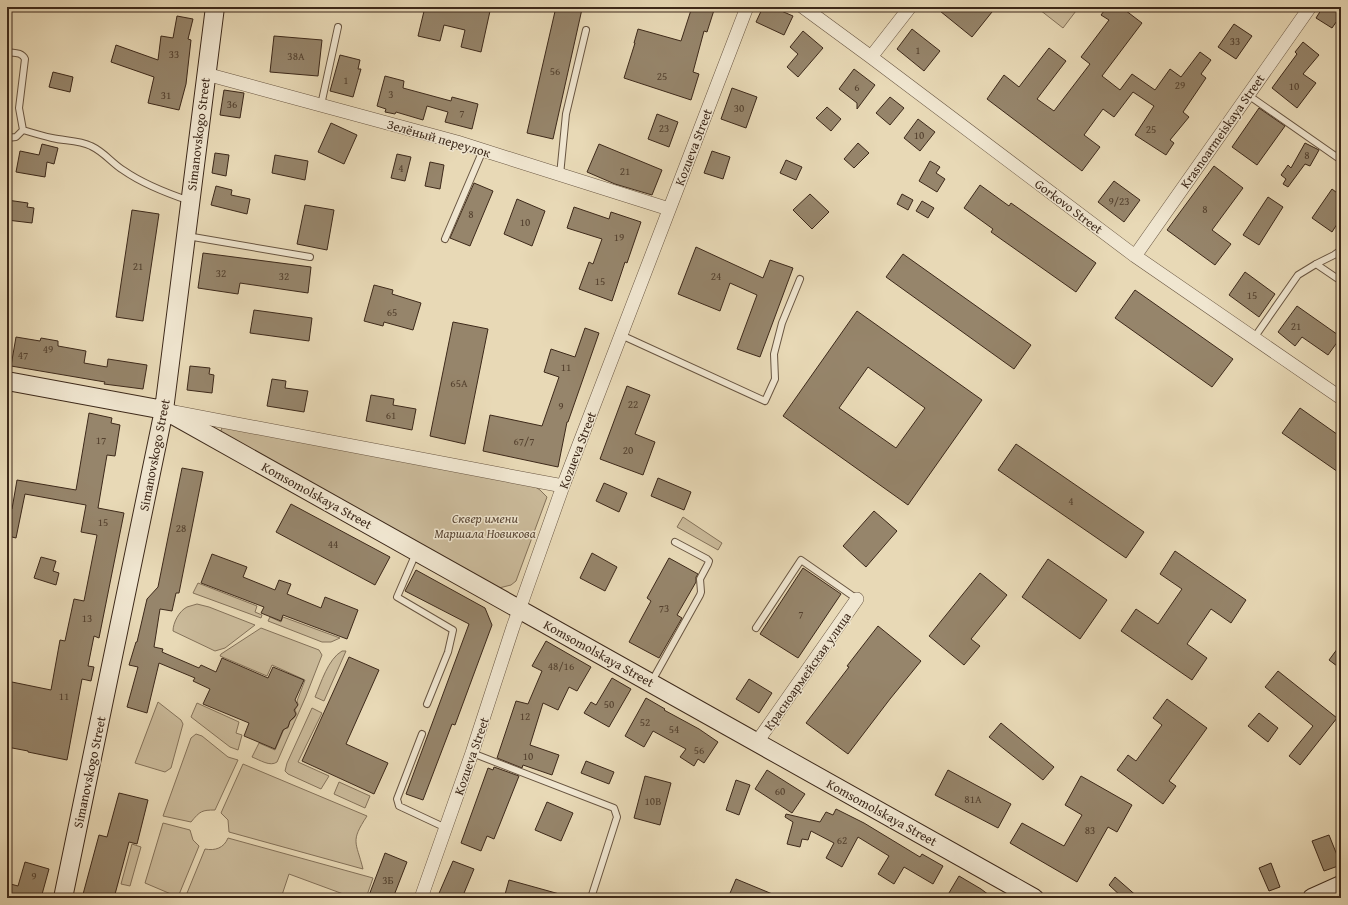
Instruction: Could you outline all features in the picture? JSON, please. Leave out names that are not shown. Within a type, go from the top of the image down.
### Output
[{"type":"street","name":"Simanovskogo Street","points":[[63,898],[164,410],[215,7]]},
{"type":"street","name":"Kozueva Street","points":[[421,898],[563,486],[746,7]]},
{"type":"street","name":"Gorkovo Street","points":[[803,7],[1135,256],[1341,398]]},
{"type":"street","name":"Krasnoarmeiskaya Street","points":[[1135,256],[1310,7]]},
{"type":"street","points":[[871,57],[908,8]]},
{"type":"street","name":"Зелёный переулок","points":[[206,74],[456,142],[669,210]]},
{"type":"street","name":"Komsomolskaya Street","points":[[7,381],[563,486]]},
{"type":"street","name":"Komsomolskaya Street","points":[[164,410],[1034,898]]},
{"type":"street","name":"Красноармейская улица","points":[[757,742],[857,599]]},
{"type":"street","points":[[1312,898],[1341,885]]},
{"type":"lane","points":[[321,105],[338,27]]},
{"type":"lane","points":[[560,175],[566,114],[586,30]]},
{"type":"lane","points":[[7,52],[20,54],[25,59],[19,108],[23,130]]},
{"type":"lane","points":[[1248,95],[1341,160]]},
{"type":"lane","points":[[7,138],[16,137],[23,130]]},
{"type":"lane","points":[[23,130],[91,146],[104,154],[122,170],[142,182],[190,201]]},
{"type":"lane","points":[[445,239],[483,150]]},
{"type":"lane","points":[[185,236],[310,257]]},
{"type":"lane","points":[[1254,338],[1298,275],[1341,250]]},
{"type":"lane","points":[[1316,264],[1341,282]]},
{"type":"lane","points":[[621,335],[765,401],[775,379],[774,354],[782,323],[800,279]]},
{"type":"lane","points":[[651,683],[701,592],[700,580],[708,564],[707,559],[675,542]]},
{"type":"lane","points":[[417,551],[397,597],[452,630],[448,652],[427,704]]},
{"type":"lane","points":[[756,628],[801,560],[857,599]]},
{"type":"lane","points":[[422,734],[397,799],[399,806],[446,828]]},
{"type":"lane","points":[[472,753],[614,808],[617,816],[591,898]]},
{"type":"green space","points":[[1042,7],[1079,7],[1063,28],[1040,10]]},
{"type":"green space","name":"Сквер имени Маршала Новикова","points":[[223,425],[534,486],[547,497],[516,581],[511,585],[499,588],[219,436]]},
{"type":"green space","points":[[683,517],[722,543],[718,550],[677,527]]},
{"type":"green space","points":[[198,583],[257,606],[255,612],[262,615],[261,618],[193,593]]},
{"type":"green space","points":[[197,604],[209,607],[255,625],[225,648],[215,651],[173,631],[175,621],[181,611],[187,607]]},
{"type":"green space","points":[[270,617],[281,622],[283,617],[340,638],[331,642],[322,642],[268,621]]},
{"type":"green space","points":[[261,628],[319,650],[322,655],[277,762],[271,764],[252,757],[259,743],[275,750],[284,729],[288,728],[290,721],[296,715],[295,710],[298,704],[297,701],[305,680],[272,665],[267,676],[220,656]]},
{"type":"green space","points":[[342,651],[346,651],[324,701],[315,697],[322,678],[329,665]]},
{"type":"green space","points":[[158,702],[181,720],[183,724],[171,768],[165,772],[135,763]]},
{"type":"green space","points":[[197,703],[239,722],[236,733],[242,735],[238,750],[230,747],[191,717]]},
{"type":"green space","points":[[312,708],[322,713],[298,762],[329,776],[321,789],[288,774],[285,771],[287,763]]},
{"type":"green space","points":[[196,734],[202,736],[228,757],[238,760],[215,810],[207,810],[202,812],[191,822],[163,816],[191,738]]},
{"type":"green space","points":[[243,764],[367,816],[356,837],[363,869],[229,832],[228,820],[221,813]]},
{"type":"green space","points":[[339,782],[370,796],[365,808],[334,794]]},
{"type":"green space","points":[[163,823],[190,830],[193,840],[199,846],[178,897],[145,883]]},
{"type":"green space","points":[[228,838],[373,878],[366,898],[354,898],[289,874],[281,898],[185,898],[205,849],[212,850],[219,848]]},
{"type":"green space","points":[[132,844],[141,847],[130,886],[121,884]]},
{"type":"building","points":[[425,7],[474,7],[490,11],[481,52],[461,47],[465,30],[444,25],[440,41],[418,36]]},
{"type":"building","points":[[556,7],[572,7],[582,9],[553,139],[527,133]]},
{"type":"building","points":[[692,7],[715,7],[707,32],[704,31],[693,72],[699,74],[691,100],[624,78],[638,29],[681,41]]},
{"type":"building","points":[[763,7],[772,7],[793,16],[784,35],[756,22]]},
{"type":"building","points":[[935,7],[996,7],[972,37]]},
{"type":"building","points":[[1107,7],[1121,7],[1142,23],[1102,76],[1120,90],[1132,74],[1155,90],[1170,69],[1181,77],[1200,52],[1211,60],[1201,74],[1206,78],[1183,112],[1189,117],[1170,140],[1174,143],[1166,155],[1135,135],[1154,106],[1133,92],[1114,117],[1103,109],[1084,135],[1100,147],[1082,171],[987,99],[1004,75],[1019,87],[1049,48],[1066,61],[1037,99],[1054,111],[1090,64],[1081,57],[1109,20],[1101,15]]},
{"type":"building","points":[[1323,7],[1329,7],[1341,15],[1332,28],[1316,18]]},
{"type":"building","points":[[177,16],[193,19],[188,39],[191,40],[186,84],[179,110],[148,103],[154,77],[111,62],[116,45],[158,60],[161,36],[173,38]]},
{"type":"building","points":[[1234,24],[1252,36],[1236,59],[1218,47]]},
{"type":"building","points":[[912,29],[940,51],[924,71],[897,49]]},
{"type":"building","points":[[803,31],[823,48],[798,77],[787,67],[798,54],[790,47]]},
{"type":"building","points":[[274,36],[322,40],[318,76],[270,72]]},
{"type":"building","points":[[1303,42],[1319,55],[1303,74],[1316,83],[1297,108],[1272,88],[1297,54],[1295,52]]},
{"type":"building","points":[[340,55],[360,60],[358,69],[361,69],[353,97],[330,91]]},
{"type":"building","points":[[854,69],[875,85],[857,109],[857,103],[839,89]]},
{"type":"building","points":[[53,72],[73,77],[70,92],[49,87]]},
{"type":"building","points":[[385,76],[404,81],[403,88],[451,101],[452,97],[478,104],[472,129],[445,122],[448,112],[427,106],[423,120],[396,112],[395,114],[385,112],[386,109],[377,106]]},
{"type":"building","points":[[732,88],[757,97],[746,128],[721,119]]},
{"type":"building","points":[[224,90],[244,93],[240,118],[220,115]]},
{"type":"building","points":[[890,97],[904,108],[890,125],[876,113]]},
{"type":"building","points":[[827,107],[841,119],[831,131],[816,118]]},
{"type":"building","points":[[1259,108],[1285,126],[1257,165],[1232,147]]},
{"type":"building","points":[[657,114],[678,122],[669,147],[648,139]]},
{"type":"building","points":[[918,119],[935,132],[920,151],[904,138]]},
{"type":"building","points":[[331,123],[357,135],[344,164],[318,152]]},
{"type":"building","points":[[858,143],[869,153],[854,168],[844,159]]},
{"type":"building","points":[[1305,143],[1319,150],[1310,166],[1305,164],[1288,187],[1283,184],[1286,179],[1281,175],[1288,165],[1291,168]]},
{"type":"building","points":[[42,144],[58,148],[54,164],[47,162],[45,177],[16,172],[20,151],[39,155]]},
{"type":"building","points":[[599,144],[662,170],[652,195],[615,184],[587,172]]},
{"type":"building","points":[[712,151],[730,157],[723,179],[704,173]]},
{"type":"building","points":[[215,153],[229,155],[226,176],[212,173]]},
{"type":"building","points":[[397,154],[411,157],[405,181],[391,178]]},
{"type":"building","points":[[275,155],[308,161],[305,180],[272,173]]},
{"type":"building","points":[[786,160],[802,167],[796,180],[780,173]]},
{"type":"building","points":[[930,161],[940,167],[936,173],[945,179],[937,192],[919,181]]},
{"type":"building","points":[[430,162],[444,165],[440,189],[425,186]]},
{"type":"building","points":[[1214,166],[1243,188],[1212,230],[1231,244],[1215,265],[1167,230]]},
{"type":"building","points":[[1114,181],[1140,200],[1124,222],[1098,202]]},
{"type":"building","points":[[474,183],[493,191],[470,246],[450,238]]},
{"type":"building","points":[[980,185],[1009,206],[1011,203],[1096,263],[1076,292],[991,232],[993,229],[964,208]]},
{"type":"building","points":[[216,186],[232,190],[231,195],[250,199],[247,214],[211,205]]},
{"type":"building","points":[[1332,189],[1341,196],[1341,218],[1332,232],[1312,218]]},
{"type":"building","points":[[810,194],[829,212],[812,229],[793,210]]},
{"type":"building","points":[[902,194],[913,200],[908,210],[897,204]]},
{"type":"building","points":[[1268,197],[1283,207],[1259,245],[1243,235]]},
{"type":"building","points":[[517,199],[545,211],[532,246],[504,234]]},
{"type":"building","points":[[7,200],[28,203],[27,207],[34,208],[32,223],[7,220]]},
{"type":"building","points":[[922,201],[934,208],[928,218],[916,211]]},
{"type":"building","points":[[305,205],[334,210],[327,250],[297,244]]},
{"type":"building","points":[[574,207],[609,219],[611,212],[641,222],[627,263],[625,262],[612,301],[579,289],[589,262],[593,264],[602,239],[567,228]]},
{"type":"building","points":[[132,210],[159,214],[143,321],[116,317]]},
{"type":"building","points":[[696,247],[763,278],[770,260],[793,268],[760,357],[737,349],[757,295],[730,283],[720,311],[678,294]]},
{"type":"building","points":[[203,253],[311,267],[308,293],[240,283],[238,294],[198,288]]},
{"type":"building","points":[[903,254],[1031,345],[1014,369],[886,277]]},
{"type":"building","points":[[1245,272],[1275,294],[1259,317],[1229,295]]},
{"type":"building","points":[[374,285],[393,290],[392,294],[421,303],[413,330],[384,322],[383,326],[364,321]]},
{"type":"building","points":[[1135,290],[1233,359],[1212,387],[1115,318]]},
{"type":"building","points":[[1297,306],[1341,337],[1328,355],[1302,337],[1295,346],[1278,332]]},
{"type":"building","points":[[254,310],[312,318],[309,341],[250,333]]},
{"type":"building","points":[[857,311],[982,400],[908,505],[783,416]],"holes":[[[868,367],[925,408],[896,448],[839,408]]]},
{"type":"building","points":[[453,322],[488,329],[465,444],[430,436]]},
{"type":"building","points":[[585,328],[599,333],[567,422],[558,467],[483,451],[490,415],[542,426],[559,377],[544,372],[551,349],[575,357]]},
{"type":"building","points":[[16,337],[40,341],[41,338],[58,341],[58,346],[86,351],[84,363],[107,367],[108,359],[147,365],[143,389],[104,384],[105,382],[11,366]]},
{"type":"building","points":[[190,366],[210,368],[209,374],[214,375],[212,393],[187,390]]},
{"type":"building","points":[[272,379],[286,381],[285,388],[308,391],[304,412],[267,406]]},
{"type":"building","points":[[627,386],[650,395],[635,434],[655,442],[643,475],[600,459]]},
{"type":"building","points":[[371,395],[394,399],[393,405],[416,409],[412,430],[366,421]]},
{"type":"building","points":[[1300,408],[1341,437],[1341,474],[1282,433]]},
{"type":"building","points":[[89,413],[112,418],[111,423],[120,425],[115,456],[107,455],[98,508],[124,513],[99,638],[94,636],[88,666],[94,667],[91,681],[82,679],[67,760],[7,747],[7,681],[51,690],[60,640],[65,641],[74,599],[84,601],[97,535],[81,532],[86,505],[25,494],[16,538],[8,536],[9,530],[7,530],[7,508],[12,509],[17,480],[76,490]]},
{"type":"building","points":[[1016,444],[1144,532],[1126,558],[998,470]]},
{"type":"building","points":[[182,468],[203,472],[179,593],[176,593],[172,611],[160,609],[154,647],[163,649],[162,652],[199,668],[201,665],[216,672],[222,658],[268,678],[273,667],[304,680],[295,700],[298,705],[294,710],[296,714],[290,721],[288,727],[283,730],[275,749],[244,736],[249,723],[203,704],[210,689],[193,681],[195,678],[159,663],[147,713],[127,707],[138,667],[129,665],[137,642],[147,599],[158,587]]},
{"type":"building","points":[[658,478],[691,492],[684,510],[651,496]]},
{"type":"building","points":[[604,483],[627,493],[619,512],[596,501]]},
{"type":"building","points":[[291,504],[390,557],[375,585],[276,532]]},
{"type":"building","points":[[874,511],[897,531],[866,567],[843,546]]},
{"type":"building","points":[[1175,551],[1246,600],[1231,623],[1211,609],[1187,644],[1207,658],[1192,680],[1121,631],[1136,609],[1158,624],[1182,589],[1160,574]]},
{"type":"building","points":[[592,553],[617,567],[605,591],[580,578]]},
{"type":"building","points":[[212,554],[247,567],[243,577],[275,590],[279,580],[291,584],[287,594],[321,608],[325,597],[358,610],[347,639],[283,615],[281,621],[261,613],[264,607],[201,583]]},
{"type":"building","points":[[41,557],[56,561],[53,571],[59,573],[56,585],[34,578]]},
{"type":"building","points":[[669,558],[698,574],[696,577],[696,582],[677,615],[682,618],[659,658],[629,642],[651,601],[647,598]]},
{"type":"building","points":[[1048,559],[1107,600],[1080,639],[1022,597]]},
{"type":"building","points":[[803,568],[841,594],[798,658],[760,634]]},
{"type":"building","points":[[416,570],[485,608],[492,625],[455,725],[452,724],[423,800],[406,794],[469,624],[405,591]]},
{"type":"building","points":[[980,573],[1007,595],[971,639],[980,646],[964,665],[929,636]]},
{"type":"building","points":[[878,626],[921,661],[848,754],[806,723]]},
{"type":"building","points":[[546,641],[591,667],[577,691],[569,687],[558,710],[543,703],[530,745],[559,755],[552,775],[523,765],[522,768],[497,758],[516,701],[528,704],[542,671],[532,666]]},
{"type":"building","points":[[1341,644],[1341,669],[1329,660]]},
{"type":"building","points":[[349,657],[379,670],[346,744],[388,763],[374,794],[302,761]]},
{"type":"building","points":[[1278,671],[1337,718],[1300,765],[1289,756],[1313,726],[1265,687]]},
{"type":"building","points":[[612,678],[631,689],[609,727],[584,713],[591,702],[596,705]]},
{"type":"building","points":[[749,679],[772,693],[759,713],[736,699]]},
{"type":"building","points":[[646,698],[718,742],[704,763],[698,759],[694,766],[680,757],[686,749],[653,731],[644,747],[625,736]]},
{"type":"building","points":[[1167,699],[1207,728],[1169,781],[1176,786],[1163,804],[1117,770],[1128,755],[1136,761],[1162,725],[1153,718]]},
{"type":"building","points":[[1259,713],[1278,728],[1268,742],[1248,726]]},
{"type":"building","points":[[1001,723],[1054,767],[1043,780],[989,737]]},
{"type":"building","points":[[586,761],[614,772],[609,784],[581,773]]},
{"type":"building","points":[[494,767],[519,776],[494,839],[487,836],[481,851],[461,843],[488,768],[493,770]]},
{"type":"building","points":[[767,770],[805,794],[792,813],[755,789]]},
{"type":"building","points":[[948,770],[1011,804],[998,828],[935,795]]},
{"type":"building","points":[[645,776],[671,783],[660,825],[634,818]]},
{"type":"building","points":[[1081,776],[1132,805],[1117,832],[1108,827],[1077,882],[1010,843],[1022,823],[1064,846],[1082,815],[1065,805]]},
{"type":"building","points":[[736,780],[750,785],[739,815],[726,810]]},
{"type":"building","points":[[119,793],[148,800],[137,844],[129,842],[114,898],[97,895],[97,898],[82,898],[99,835],[107,837]]},
{"type":"building","points":[[547,802],[573,813],[561,841],[535,830]]},
{"type":"building","points":[[836,809],[864,823],[920,857],[922,854],[943,866],[933,884],[904,867],[894,884],[878,874],[889,856],[858,837],[842,867],[826,858],[834,843],[811,831],[808,840],[802,839],[800,847],[787,844],[793,822],[785,817],[786,814],[820,822],[826,812],[833,815]]},
{"type":"building","points":[[1329,835],[1341,865],[1324,871],[1312,841]]},
{"type":"building","points":[[385,853],[407,862],[393,898],[368,898]]},
{"type":"building","points":[[453,861],[474,869],[462,898],[437,898]]},
{"type":"building","points":[[25,862],[49,869],[41,898],[7,898],[7,883],[18,886]]},
{"type":"building","points":[[1271,863],[1280,887],[1269,891],[1259,868]]},
{"type":"building","points":[[959,876],[981,889],[993,898],[946,898]]},
{"type":"building","points":[[1115,877],[1139,898],[1123,898],[1109,885]]},
{"type":"building","points":[[736,879],[782,898],[728,898]]},
{"type":"building","points":[[509,880],[563,895],[563,898],[504,898]]}]
